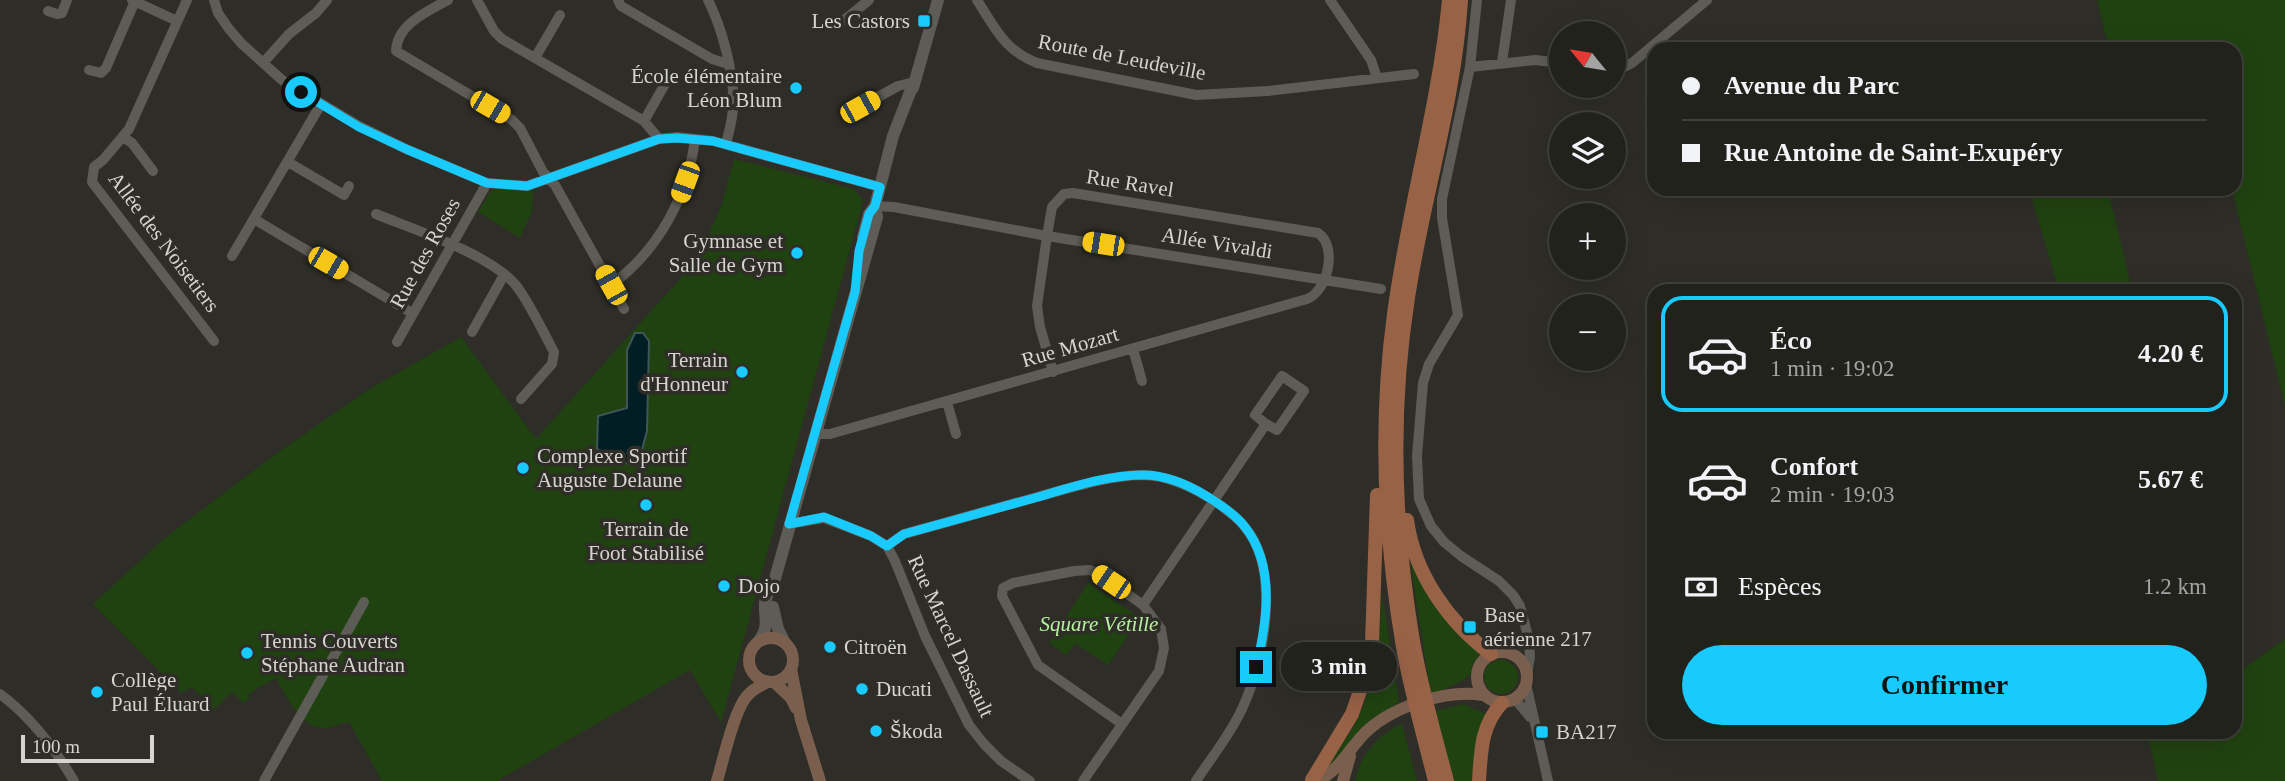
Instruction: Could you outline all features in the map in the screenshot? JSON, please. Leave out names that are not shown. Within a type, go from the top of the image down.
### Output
[{"type":"main road","points":[[1435,781],[1417,685],[1403,648],[1390,557],[1385,496],[1386,404],[1400,272],[1435,104],[1449,0]]},
{"type":"main road","points":[[1417,685],[1414,643],[1402,563],[1396,450],[1399,386],[1407,300],[1453,71],[1461,0]]},
{"type":"main road","points":[[1319,780],[1352,714],[1368,668],[1372,644],[1380,418],[1386,404]]},
{"type":"main road","points":[[1396,450],[1403,457],[1409,537],[1427,582],[1472,640],[1491,654]]},
{"type":"main road","points":[[717,781],[733,726],[737,701],[751,670],[749,656],[760,641],[772,638],[785,643],[792,655],[791,669],[801,720],[820,781]]},
{"type":"main road","points":[[1452,693],[1476,673],[1484,659],[1491,654],[1510,653],[1524,665],[1527,679],[1522,692],[1494,712],[1486,725],[1479,781]]},
{"type":"main road","points":[[733,726],[748,694],[784,678],[791,669]]},
{"type":"main road","points":[[751,670],[758,678],[771,682],[791,698],[801,720]]},
{"type":"main road","points":[[1476,673],[1483,695],[1491,701],[1509,701]]},
{"type":"main road","points":[[1319,780],[1336,769],[1366,732],[1391,714],[1452,693],[1483,695]]},
{"type":"main road","points":[[1424,715],[1447,781]]},
{"type":"main road","points":[[1343,781],[1351,752]]},
{"type":"street","points":[[48,11],[62,13],[67,0]]},
{"type":"street","name":"Allée des Noisetiers","points":[[187,0],[134,119],[123,137],[94,167],[92,182],[214,341]]},
{"type":"street","points":[[214,0],[218,13],[229,29],[282,80],[359,127],[487,183],[527,186],[659,139],[695,139],[726,144],[880,187]]},
{"type":"street","points":[[263,63],[289,34],[316,13],[327,0]]},
{"type":"street","points":[[448,0],[410,23],[396,45],[396,51],[512,120],[520,128],[624,309]]},
{"type":"street","points":[[477,0],[494,31],[502,39],[644,121],[659,139]]},
{"type":"street","points":[[618,0],[621,6],[700,52],[728,64]]},
{"type":"street","points":[[708,0],[720,28],[733,87],[733,106],[726,144]]},
{"type":"street","points":[[843,21],[869,0]]},
{"type":"street","points":[[760,641],[766,627],[765,604],[774,582],[855,292],[859,251],[869,214],[893,165],[937,0]]},
{"type":"street","name":"Route de Leudeville","points":[[977,0],[1002,40],[1026,59],[1172,91],[1196,95],[1228,94],[1414,74]]},
{"type":"street","points":[[1330,0],[1371,60],[1377,78]]},
{"type":"street","points":[[1477,0],[1470,67],[1442,199],[1442,218],[1458,315],[1425,373],[1419,418],[1417,489],[1426,517],[1444,542],[1507,587],[1520,606],[1529,640],[1527,679],[1533,722],[1548,781]]},
{"type":"street","points":[[1502,62],[1511,0]]},
{"type":"street","points":[[1657,42],[1707,0]]},
{"type":"street","points":[[89,71],[101,73],[106,68],[134,1],[177,21]]},
{"type":"street","points":[[535,58],[560,15]]},
{"type":"street","points":[[1626,66],[1647,50]]},
{"type":"street","points":[[1470,67],[1502,62],[1549,62]]},
{"type":"street","points":[[644,121],[669,77]]},
{"type":"street","points":[[860,107],[898,86],[914,82]]},
{"type":"street","points":[[232,256],[321,104]]},
{"type":"street","points":[[123,137],[132,144],[153,171]]},
{"type":"street","points":[[611,285],[629,272],[647,253],[675,209],[685,182],[695,139]]},
{"type":"street","points":[[288,162],[344,195],[349,186]]},
{"type":"street","name":"Rue des Roses","points":[[397,342],[487,183]]},
{"type":"street","name":"Rue Ravel","points":[[1053,372],[1037,306],[1052,207],[1063,194],[1073,193],[1318,233],[1324,237],[1329,248],[1325,279]]},
{"type":"street","points":[[875,206],[894,207],[1047,236]]},
{"type":"street","points":[[376,214],[475,257],[505,275],[517,287],[554,352],[552,364],[521,399]]},
{"type":"street","points":[[254,219],[412,313]]},
{"type":"street","name":"Allée Vivaldi","points":[[1047,236],[1381,289]]},
{"type":"street","points":[[472,332],[505,275]]},
{"type":"street","name":"Rue Mozart","points":[[815,434],[830,433],[947,402],[1307,299],[1318,292],[1325,279]]},
{"type":"street","points":[[1133,349],[1142,381]]},
{"type":"street","points":[[1282,376],[1304,391],[1278,430],[1266,424],[1255,415],[1282,376]]},
{"type":"street","points":[[947,402],[957,434]]},
{"type":"street","points":[[1143,605],[1266,424]]},
{"type":"street","points":[[887,546],[904,534],[1119,477],[1143,475],[1168,479],[1191,487],[1213,501],[1243,524],[1255,543],[1266,587],[1265,620],[1256,667],[1242,709],[1196,781]]},
{"type":"street","name":"Rue Marcel Dassault","points":[[789,524],[824,517],[871,536],[887,546],[925,636],[969,724],[984,744],[1002,761],[1030,781]]},
{"type":"street","points":[[1083,781],[1153,681],[1164,654],[1161,629],[1143,605],[1090,570],[1074,570],[1025,580],[1003,588],[1002,596],[1038,665],[1122,724]]},
{"type":"street","points":[[774,582],[774,617],[785,643]]},
{"type":"street","points":[[264,781],[364,602]]},
{"type":"street","points":[[0,694],[58,755],[74,781]]},
{"type":"street","points":[[1509,701],[1533,722]]},
{"type":"green space","points":[[2097,0],[2285,0],[2285,406],[2234,196],[2242,196],[2242,42],[2107,42]]},
{"type":"green space","name":"Complexe Sportif Auguste Delaune","points":[[734,159],[854,189],[863,201],[721,722],[690,670],[497,781],[382,781],[349,722],[321,728],[306,722],[276,678],[248,694],[250,697],[243,703],[232,692],[214,710],[192,687],[181,693],[93,604],[165,538],[273,456],[368,390],[461,337],[536,439],[680,279],[707,238],[721,207]]},
{"type":"green space","points":[[492,189],[533,190],[532,211],[520,238],[478,212]]},
{"type":"green space","points":[[2034,196],[2110,196],[2131,284],[2057,284],[2033,202]]},
{"type":"green space","points":[[1410,561],[1422,584],[1480,653],[1472,665],[1472,673],[1462,681],[1431,695]]},
{"type":"green space","name":"Square Vétille","points":[[1088,583],[1140,618],[1108,665],[1075,643],[1066,655],[1049,643]]},
{"type":"green space","points":[[1382,594],[1399,702],[1369,722],[1334,765],[1327,766],[1354,726],[1371,683],[1377,654]]},
{"type":"green space","points":[[2285,639],[2285,781],[2158,781],[2149,739],[2242,739],[2242,670]]},
{"type":"green space","points":[[1501,660],[1513,665],[1518,677],[1513,689],[1501,694],[1489,689],[1484,677],[1489,665]]},
{"type":"green space","points":[[1463,704],[1486,714],[1472,781],[1454,781],[1435,711]]},
{"type":"green space","points":[[1402,724],[1417,781],[1356,781],[1365,755],[1378,739]]},
{"type":"water","points":[[635,333],[643,333],[649,341],[647,431],[638,464],[630,465],[597,449],[598,416],[627,408],[627,350]]},
{"type":"place","name":"Les Castors","points":[[924,21]]},
{"type":"place","name":"École élémentaire Léon Blum","points":[[796,88]]},
{"type":"place","name":"Gymnase et Salle de Gym","points":[[797,253]]},
{"type":"place","name":"Terrain d'Honneur","points":[[742,372]]},
{"type":"place","name":"Complexe Sportif Auguste Delaune","points":[[523,468]]},
{"type":"place","name":"Terrain de Foot Stabilisé","points":[[646,505]]},
{"type":"place","name":"Dojo","points":[[724,586]]},
{"type":"place","name":"Base aérienne 217","points":[[1470,627]]},
{"type":"place","name":"Citroën","points":[[830,647]]},
{"type":"place","name":"Tennis Couverts Stéphane Audran","points":[[247,653]]},
{"type":"place","name":"Ducati","points":[[862,689]]},
{"type":"place","name":"Collège Paul Éluard","points":[[97,692]]},
{"type":"place","name":"Škoda","points":[[876,731]]},
{"type":"place","name":"BA217","points":[[1542,732]]},
{"type":"route","points":[[301,92],[359,127],[487,183],[527,186],[659,139],[677,138],[726,144],[880,187],[859,251],[855,292],[789,524],[824,517],[871,536],[887,546],[904,534],[1105,480],[1143,475],[1180,482],[1222,506],[1243,524],[1255,543],[1266,587],[1265,620],[1256,667]]}]
